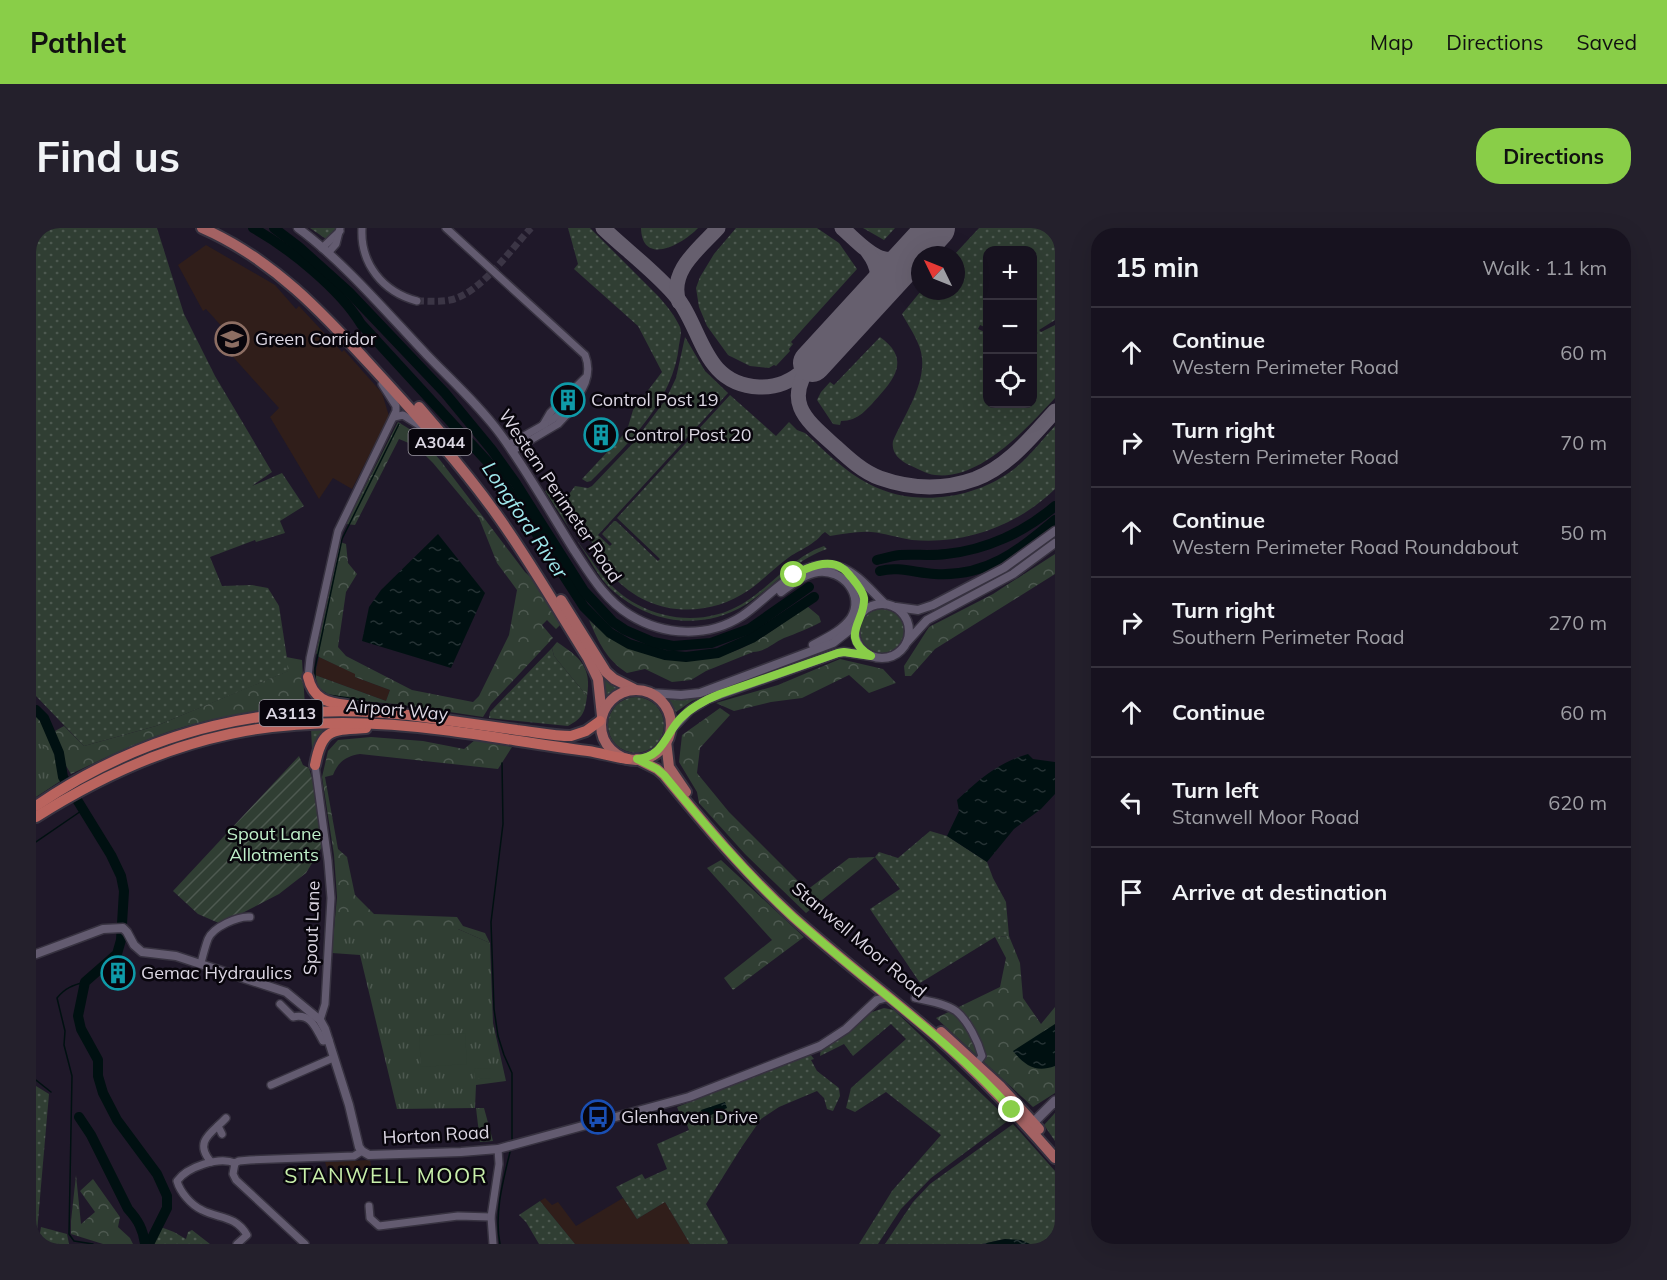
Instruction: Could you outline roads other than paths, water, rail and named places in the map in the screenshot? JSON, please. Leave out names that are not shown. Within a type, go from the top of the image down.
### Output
[{"type":"highway","points":[[308,677],[313,691],[327,702],[380,707],[408,715]]},
{"type":"highway","name":"Airport Way","points":[[36,806],[65,793],[122,756],[162,740],[225,723],[279,714],[319,711],[408,715],[565,736],[577,735],[586,731],[601,718]]},
{"type":"highway","name":"Airport Way","points":[[78,785],[159,754],[224,735],[301,723],[389,724],[445,730],[632,759]]},
{"type":"highway","points":[[315,765],[320,742],[327,735],[335,731],[377,728],[389,724]]},
{"type":"highway","name":"Airport Way","points":[[36,817],[65,793]]},
{"type":"main road","name":"A3044","points":[[202,228],[244,249],[286,279],[315,305],[436,437],[468,476],[508,530],[588,658],[598,679],[601,718]]},
{"type":"main road","name":"A3044","points":[[219,228],[267,256],[305,286],[428,417],[471,468],[510,521],[606,672],[614,679],[634,689]]},
{"type":"main road","points":[[634,689],[650,693],[662,700],[669,713],[668,736],[651,755],[632,759],[613,750],[605,741],[601,731],[601,718],[616,697],[634,689]]},
{"type":"main road","name":"Stanwell Moor Road","points":[[668,736],[669,767],[674,776],[742,858],[799,913],[977,1063],[1031,1125],[1055,1158]]},
{"type":"main road","name":"Stanwell Moor Road","points":[[632,759],[657,769],[664,775],[709,831],[752,878],[982,1079],[1055,1149]]},
{"type":"main road","points":[[1031,1125],[1055,1101]]},
{"type":"street","name":"Western Perimeter Road","points":[[298,228],[325,250],[472,403],[510,448],[607,596],[632,616],[667,630],[697,631],[717,627],[734,621],[794,575],[809,567],[821,565],[842,568]]},
{"type":"street","points":[[362,228],[364,253],[374,273],[396,293],[417,301]]},
{"type":"street","points":[[446,228],[585,355],[588,364],[587,377],[571,400],[545,428],[510,448]]},
{"type":"street","points":[[325,250],[340,230]]},
{"type":"street","points":[[308,677],[310,658],[338,531],[394,417],[396,406],[374,368]]},
{"type":"street","points":[[394,417],[405,415],[436,437]]},
{"type":"street","points":[[650,693],[681,695],[700,693],[783,662],[833,642],[872,606],[885,604],[918,610],[941,602],[1004,568],[1055,531]]},
{"type":"street","points":[[668,736],[690,710],[720,694],[838,653],[881,658],[893,656],[902,650],[927,621],[1012,574],[1055,543]]},
{"type":"street","points":[[842,568],[855,576],[885,604]]},
{"type":"street","points":[[842,568],[856,582],[864,598],[855,636],[858,644],[871,656]]},
{"type":"street","points":[[766,597],[779,593],[796,581],[817,572],[839,576],[854,592],[853,612],[842,627],[783,662]]},
{"type":"street","points":[[896,607],[905,616],[909,625],[907,642]]},
{"type":"street","name":"Spout Lane","points":[[315,765],[328,861],[330,898],[325,1004],[320,1020]]},
{"type":"street","points":[[201,963],[208,938],[214,931],[244,916],[250,917]]},
{"type":"street","name":"Horton Road","points":[[36,954],[112,928],[125,930],[134,945],[142,951],[176,956],[201,963],[281,989],[291,995],[320,1020],[329,1040],[362,1151],[369,1155],[498,1149],[689,1097],[820,1046],[846,1029],[877,1000],[888,997]]},
{"type":"street","name":"Horton Road","points":[[866,1009],[874,985]]},
{"type":"street","points":[[915,998],[942,1004],[956,1011],[980,1047],[982,1056],[977,1063]]},
{"type":"street","points":[[280,1004],[292,1017],[301,1015],[307,1018],[315,1026],[323,1041],[329,1040]]},
{"type":"street","points":[[273,1082],[333,1058]]},
{"type":"street","points":[[211,1162],[203,1151],[204,1142],[209,1133],[226,1118]]},
{"type":"street","points":[[218,1126],[222,1134]]},
{"type":"street","points":[[493,1244],[491,1217],[500,1164],[498,1149]]},
{"type":"street","points":[[237,1244],[246,1235],[244,1230],[230,1218],[200,1210],[181,1191],[177,1181],[184,1175],[211,1162],[235,1163],[250,1160],[354,1156],[362,1151]]},
{"type":"street","points":[[235,1163],[233,1174],[236,1180],[303,1243]]},
{"type":"street","points":[[369,1206],[370,1218],[379,1226],[458,1216],[491,1217]]},
{"type":"water","points":[[438,534],[485,593],[451,668],[362,641],[369,607],[381,590]]},
{"type":"water","points":[[1028,754],[1033,759],[1055,762],[1055,794],[1041,809],[1014,829],[987,862],[947,836],[959,811],[957,800],[998,767]]},
{"type":"water","points":[[1055,1024],[1055,1066],[1042,1069],[1031,1067],[1013,1051]]},
{"type":"water","points":[[725,1102],[727,1108],[704,1118],[701,1110]]},
{"type":"water","points":[[1005,1239],[1021,1240],[1030,1244],[982,1244]]},
{"type":"waterway","name":"Longford River","points":[[253,228],[313,270],[496,471],[584,607],[610,633],[629,644],[665,655],[686,657],[718,653],[752,638],[814,597]]},
{"type":"waterway","points":[[274,228],[349,292],[445,393],[515,482],[584,591],[613,622],[653,642],[673,646],[711,643],[749,629],[809,587]]},
{"type":"waterway","points":[[315,682],[315,668],[342,539],[399,424]]},
{"type":"waterway","points":[[877,560],[900,555],[940,555],[990,544],[1018,532],[1055,506]]},
{"type":"waterway","name":"Longford River","points":[[880,571],[900,569],[935,574],[970,571],[1001,560],[1055,520]]},
{"type":"waterway","points":[[319,689],[328,695],[363,700]]},
{"type":"waterway","points":[[36,710],[44,718],[59,753],[63,777],[111,855],[121,876],[124,891],[121,940],[117,954],[85,982],[78,1016],[81,1029],[98,1060],[98,1076],[103,1093],[117,1120],[157,1174],[167,1196],[167,1208],[149,1244]]},
{"type":"waterway","points":[[502,763],[503,824],[491,922],[494,1009],[498,1036],[512,1073],[512,1139]]},
{"type":"waterway","points":[[36,842],[84,809]]},
{"type":"waterway","points":[[85,982],[70,987],[57,998],[65,1031],[64,1045],[72,1076],[69,1234],[74,1241],[93,1244]]},
{"type":"waterway","points":[[36,1080],[51,1092]]},
{"type":"waterway","points":[[79,1117],[91,1135],[128,1209],[140,1225],[145,1244]]},
{"type":"waterway","points":[[500,1244],[499,1209],[510,1152]]},
{"type":"tunnel","points":[[417,301],[450,300],[472,289],[494,270],[531,228]]},
{"type":"place","name":"Green Corridor","points":[[232,339]]},
{"type":"place","name":"Control Post 19","points":[[568,400]]},
{"type":"place","name":"Control Post 20","points":[[601,435]]},
{"type":"place","name":"Gemac Hydraulics","points":[[118,973]]},
{"type":"place","name":"Glenhaven Drive","points":[[598,1117]]},
{"type":"district","name":"STANWELL MOOR","points":[[386,1176]]},
{"type":"park label","name":"Spout Lane Allotments","points":[[274,844]]}]
